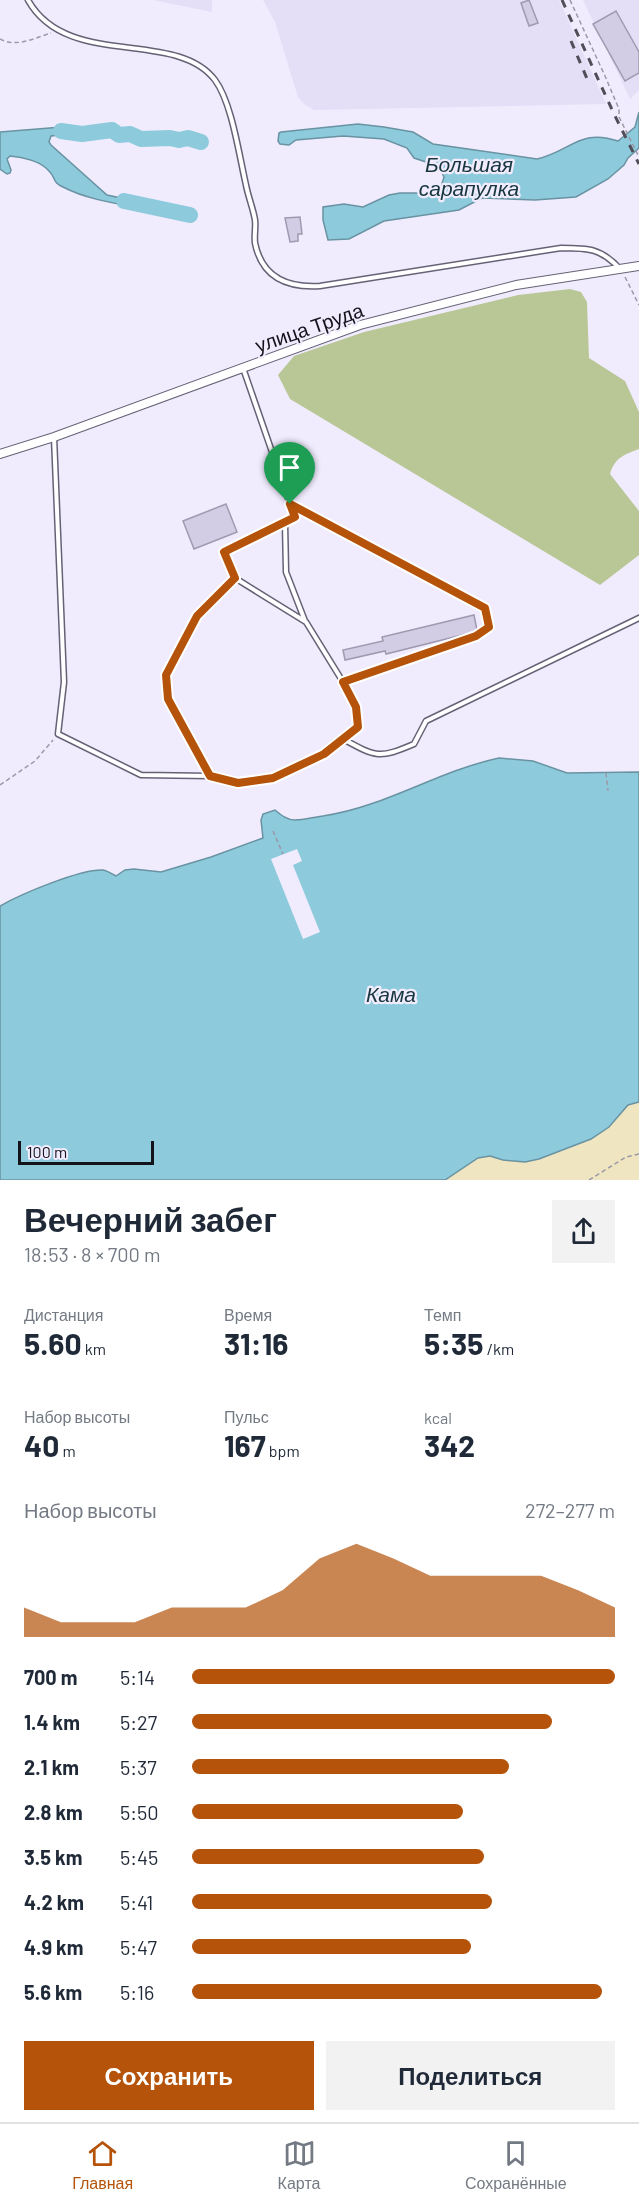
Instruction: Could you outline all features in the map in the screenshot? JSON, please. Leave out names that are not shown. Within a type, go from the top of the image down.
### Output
[{"type":"street","name":"улица Труда","points":[[0,454],[54,437],[360,325],[516,285],[639,266]]},
{"type":"lane","points":[[28,0],[41,18],[59,30],[98,43],[189,60],[214,79],[229,112],[255,220],[255,242],[261,260],[271,274],[285,282],[301,287],[320,286],[561,248],[589,248],[608,256],[621,270]]},
{"type":"lane","points":[[243,368],[295,517],[224,552],[235,578],[306,622]]},
{"type":"lane","points":[[54,437],[64,682],[58,735],[141,775],[210,776],[238,783],[273,778],[324,754],[358,727],[356,707],[306,622],[286,572],[285,523]]},
{"type":"lane","points":[[290,504],[485,608],[489,627],[476,636],[343,682]]},
{"type":"lane","points":[[210,776],[168,699],[166,675],[197,616],[235,578]]},
{"type":"lane","points":[[343,739],[371,754],[393,753],[414,744],[426,721],[639,618]]},
{"type":"path","points":[[570,0],[605,76],[619,110],[619,117],[639,157]]},
{"type":"path","points":[[0,39],[5,42],[22,43],[59,30]]},
{"type":"path","points":[[621,270],[639,305]]},
{"type":"path","points":[[0,785],[35,761],[58,735]]},
{"type":"path","points":[[606,773],[608,791]]},
{"type":"path","points":[[273,831],[283,854]]},
{"type":"path","points":[[589,1180],[626,1157],[639,1154]]},
{"type":"shaded area","points":[[153,0],[212,0],[212,12]]},
{"type":"shaded area","points":[[263,0],[559,0],[606,104],[314,110],[298,97],[275,22]]},
{"type":"shaded area","points":[[583,0],[639,0],[639,90],[630,99]]},
{"type":"green space","points":[[570,289],[581,292],[587,302],[589,358],[625,381],[639,412],[639,449],[617,460],[610,474],[639,511],[639,555],[600,585],[290,399],[278,375],[294,356],[364,332],[518,295]]},
{"type":"sand","points":[[639,1102],[639,1180],[445,1180],[478,1158],[490,1156],[503,1160],[564,1150],[591,1139],[609,1127],[628,1105]]},
{"type":"water","name":"Большая сарапулка","points":[[639,112],[639,148],[608,179],[576,197],[535,200],[482,198],[459,210],[384,221],[349,239],[328,240],[323,220],[323,207],[344,204],[363,207],[389,195],[430,193],[441,187],[444,177],[440,169],[414,158],[407,148],[384,139],[343,136],[296,140],[289,145],[280,144],[278,141],[281,132],[358,124],[413,132],[433,144],[537,159],[576,142],[594,137],[618,141],[635,127]]},
{"type":"water","points":[[62,127],[77,130],[85,137],[79,138],[69,134],[51,136],[49,142],[51,145],[107,195],[144,203],[145,209],[104,201],[63,187],[57,183],[46,168],[26,159],[10,156],[7,159],[10,173],[7,174],[0,169],[0,132]]},
{"type":"water","name":"Кама","points":[[499,758],[533,761],[567,773],[639,772],[639,1102],[628,1105],[609,1127],[591,1139],[525,1162],[490,1156],[478,1158],[445,1180],[0,1180],[0,906],[36,889],[80,874],[103,870],[116,876],[125,870],[134,869],[161,872],[211,857],[263,838],[261,820],[263,814],[275,810],[295,820],[346,811],[390,797],[454,771]]},
{"type":"pier","points":[[297,849],[302,861],[293,865],[320,932],[303,939],[271,859]]},
{"type":"building","points":[[529,0],[538,23],[529,26],[521,3]]},
{"type":"building","points":[[616,11],[639,52],[639,73],[625,81],[593,24]]},
{"type":"building","points":[[300,217],[302,234],[298,234],[298,241],[290,242],[285,218]]},
{"type":"building","points":[[226,504],[237,532],[194,549],[183,521]]},
{"type":"building","points":[[474,615],[477,630],[474,632],[386,654],[385,651],[345,660],[343,650],[383,641],[382,637]]},
{"type":"waterway","name":"Большая сарапулка","points":[[61,131],[82,134],[112,130],[119,135],[130,134],[141,139],[179,140],[188,138],[201,142]]},
{"type":"waterway","name":"Большая сарапулка","points":[[124,201],[190,215]]},
{"type":"railway","points":[[562,0],[639,164]]},
{"type":"railway","points":[[571,41],[588,81]]},
{"type":"route","points":[[290,504],[485,608],[489,627],[476,636],[343,682],[356,707],[358,727],[324,754],[273,778],[238,783],[210,776],[168,699],[166,675],[197,616],[235,578],[224,552],[295,517],[290,504]]}]
